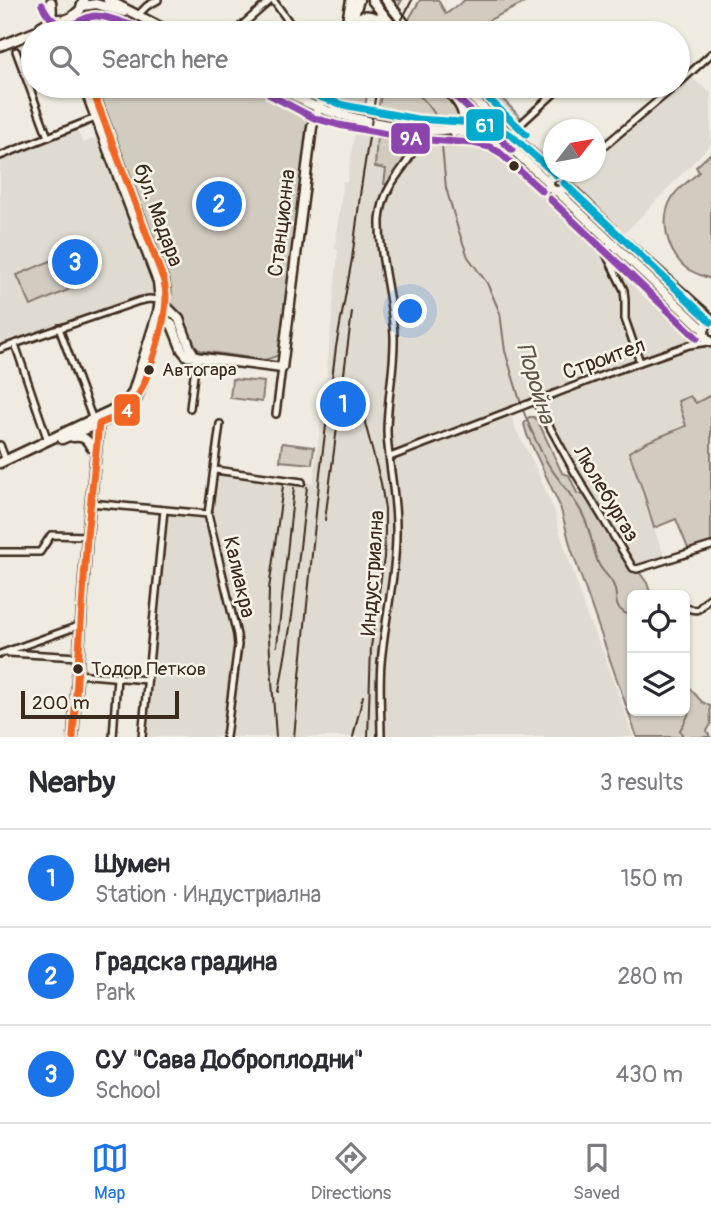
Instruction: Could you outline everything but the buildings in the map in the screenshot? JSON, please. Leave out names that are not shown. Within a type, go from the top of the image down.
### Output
[{"type":"main road","points":[[108,0],[147,21]]},
{"type":"main road","points":[[348,21],[351,0]]},
{"type":"main road","points":[[351,21],[359,0]]},
{"type":"main road","points":[[372,0],[387,21]]},
{"type":"main road","points":[[386,0],[403,21]]},
{"type":"main road","points":[[52,4],[63,15],[73,15],[79,9]]},
{"type":"main road","points":[[52,4],[60,21]]},
{"type":"main road","points":[[48,21],[52,16],[52,4]]},
{"type":"main road","points":[[61,21],[79,9],[96,4],[137,16]]},
{"type":"main road","points":[[354,21],[368,14],[384,21]]},
{"type":"main road","points":[[12,41],[21,36]]},
{"type":"main road","points":[[0,46],[21,37]]},
{"type":"main road","name":"бул. Мадара","points":[[90,98],[164,281],[166,292],[143,384],[136,400],[125,412],[96,421]]},
{"type":"main road","name":"бул. Мадара","points":[[94,98],[99,117]]},
{"type":"main road","points":[[298,98],[341,115],[428,131],[485,135],[505,143]]},
{"type":"main road","name":"Станционна","points":[[282,368],[312,128],[322,98]]},
{"type":"main road","points":[[330,98],[341,115]]},
{"type":"main road","points":[[450,131],[459,127],[463,118],[460,106],[454,98]]},
{"type":"main road","points":[[458,98],[549,183],[551,188],[611,241],[704,331],[711,342]]},
{"type":"main road","points":[[472,98],[543,161]]},
{"type":"main road","points":[[312,128],[321,118],[341,115]]},
{"type":"main road","points":[[557,191],[564,188],[563,182]]},
{"type":"main road","points":[[568,182],[620,237],[711,320],[704,331]]},
{"type":"main road","points":[[163,303],[179,319],[196,358]]},
{"type":"main road","points":[[161,314],[172,324],[187,356],[282,368]]},
{"type":"main road","points":[[24,452],[66,438],[96,421]]},
{"type":"main road","points":[[3,462],[96,421]]},
{"type":"main road","points":[[90,503],[91,447],[96,421]]},
{"type":"main road","points":[[73,737],[96,421]]},
{"type":"main road","points":[[66,438],[82,436],[91,447]]},
{"type":"street","points":[[137,16],[158,0]]},
{"type":"street","points":[[247,21],[272,0],[288,21]]},
{"type":"street","points":[[16,51],[21,64]]},
{"type":"street","points":[[690,72],[711,54]]},
{"type":"street","points":[[33,98],[48,137]]},
{"type":"street","points":[[510,134],[549,98]]},
{"type":"street","points":[[606,144],[660,98]]},
{"type":"street","points":[[0,146],[2,155],[99,117]]},
{"type":"street","name":"Индустриална","points":[[381,737],[381,664],[396,525],[387,421],[394,337],[381,249],[380,214],[391,185],[413,153],[417,142],[416,129]]},
{"type":"street","points":[[611,241],[606,254],[624,290],[625,319],[640,362]]},
{"type":"street","points":[[0,349],[139,301],[149,299],[163,303]]},
{"type":"street","points":[[59,328],[96,421]]},
{"type":"street","points":[[689,345],[704,331]]},
{"type":"street","points":[[689,345],[711,342]]},
{"type":"street","points":[[15,344],[48,441]]},
{"type":"street","name":"Строител","points":[[390,457],[509,410],[689,345]]},
{"type":"street","points":[[190,408],[196,358]]},
{"type":"street","name":"Станционна","points":[[276,414],[282,368]]},
{"type":"street","name":"Люлебургаз","points":[[532,402],[633,568],[711,546]]},
{"type":"street","name":"Калиакра","points":[[220,424],[208,514],[238,645],[226,737]]},
{"type":"street","points":[[0,445],[3,462]]},
{"type":"street","points":[[215,470],[302,482]]},
{"type":"street","points":[[90,503],[208,514]]},
{"type":"street","points":[[142,737],[164,510]]},
{"type":"street","points":[[0,552],[40,552],[51,535],[87,536]]},
{"type":"street","points":[[690,609],[700,609],[711,597]]},
{"type":"street","points":[[3,654],[81,625]]},
{"type":"street","points":[[3,654],[78,657]]},
{"type":"street","points":[[77,674],[147,680]]},
{"type":"street","points":[[113,737],[117,677]]},
{"type":"shaded area","points":[[374,0],[402,0],[395,12],[401,21],[391,21]]},
{"type":"shaded area","points":[[420,0],[438,0],[446,14],[465,0],[530,0],[487,21],[408,21]]},
{"type":"shaded area","points":[[95,7],[139,21],[76,21],[86,11]]},
{"type":"shaded area","points":[[690,77],[711,93],[711,144],[621,237],[711,320],[711,546],[676,519],[654,529],[666,560],[633,568],[536,401],[509,410],[554,510],[584,610],[605,656],[633,737],[142,737],[164,510],[208,514],[215,470],[313,483],[326,382],[338,250],[335,248],[343,182],[347,182],[357,118],[493,137],[543,178],[543,182],[606,182],[606,145],[661,98],[690,98]]},
{"type":"shaded area","points":[[99,98],[290,98],[313,110],[280,351],[277,356],[265,360],[202,351],[194,347],[180,313],[170,304],[170,288]]},
{"type":"shaded area","points":[[367,98],[363,116],[340,108],[334,100]]},
{"type":"shaded area","points":[[380,98],[454,98],[460,106],[459,127],[416,129],[417,142],[391,185],[384,184],[386,169],[375,167]]},
{"type":"shaded area","points":[[472,98],[502,98],[523,120],[510,134]]},
{"type":"shaded area","points":[[75,126],[83,143],[103,135],[158,282],[160,300],[149,299],[0,349],[0,156]]},
{"type":"shaded area","points":[[711,153],[711,279],[689,270],[679,261],[667,235],[666,216],[674,194],[699,172],[696,167]]},
{"type":"shaded area","points":[[570,193],[703,318],[700,321],[566,196]]},
{"type":"shaded area","points":[[62,256],[75,287],[31,306],[17,275]]},
{"type":"shaded area","points":[[232,379],[264,382],[262,402],[230,398]]},
{"type":"shaded area","points":[[711,395],[711,546],[690,553],[676,519],[654,528],[629,452],[686,426],[678,401],[690,396],[696,403]]},
{"type":"shaded area","points":[[529,417],[538,421],[562,473],[569,475],[577,493],[582,495],[586,490],[623,553],[647,583],[649,590],[627,590],[627,708],[571,548],[560,506],[524,424]]},
{"type":"shaded area","points":[[282,443],[314,447],[312,464],[280,461]]},
{"type":"shaded area","points":[[690,689],[702,702],[710,706],[711,724],[707,731],[710,737],[637,737],[630,716],[690,716]]},
{"type":"waterway","points":[[422,98],[439,126]]},
{"type":"waterway","name":"Поройна","points":[[441,135],[446,188],[458,229],[468,257],[487,283],[500,313],[505,351],[521,404]]},
{"type":"waterway","name":"Поройна","points":[[523,410],[548,464],[582,513],[598,563],[615,588],[617,605],[627,614]]},
{"type":"waterway","name":"Поройна","points":[[683,737],[680,730],[688,716]]},
{"type":"railway","points":[[401,21],[412,0]]},
{"type":"railway","points":[[294,737],[320,473],[336,347],[352,259],[375,98]]},
{"type":"railway","points":[[325,520],[352,312]]},
{"type":"railway","points":[[366,385],[365,423],[385,509],[384,557],[371,647],[368,737]]},
{"type":"railway","points":[[276,737],[268,625],[269,589],[283,486]]},
{"type":"railway","points":[[279,692],[292,616],[307,487]]},
{"type":"railway","points":[[277,646],[294,488]]},
{"type":"railway","points":[[353,737],[363,696]]},
{"type":"transit line","name":"9А","points":[[42,5],[54,21]]},
{"type":"transit line","name":"9А","points":[[80,21],[94,16],[118,21]]},
{"type":"transit line","name":"4","points":[[73,737],[87,536],[99,424],[125,411],[138,396],[155,353],[166,297],[164,281],[95,98]]},
{"type":"transit line","name":"9А","points":[[276,98],[314,118],[339,125],[414,139],[473,143],[490,147],[542,191]]},
{"type":"transit line","name":"61","points":[[322,98],[343,105],[417,119],[496,127],[511,135],[543,163]]},
{"type":"transit line","name":"9А","points":[[457,98],[512,150]]},
{"type":"transit line","name":"61","points":[[488,98],[526,134]]},
{"type":"transit line","name":"61","points":[[564,183],[711,322]]},
{"type":"transit line","name":"9А","points":[[550,199],[697,338]]},
{"type":"place","name":"Градска градина","points":[[219,204]]},
{"type":"place","name":"СУ \"Сава Доброплодни\"","points":[[75,262]]},
{"type":"place","name":"Автогара","points":[[149,370]]},
{"type":"place","name":"Шумен","points":[[343,404]]},
{"type":"place","name":"Тодор Петков","points":[[78,669]]}]
